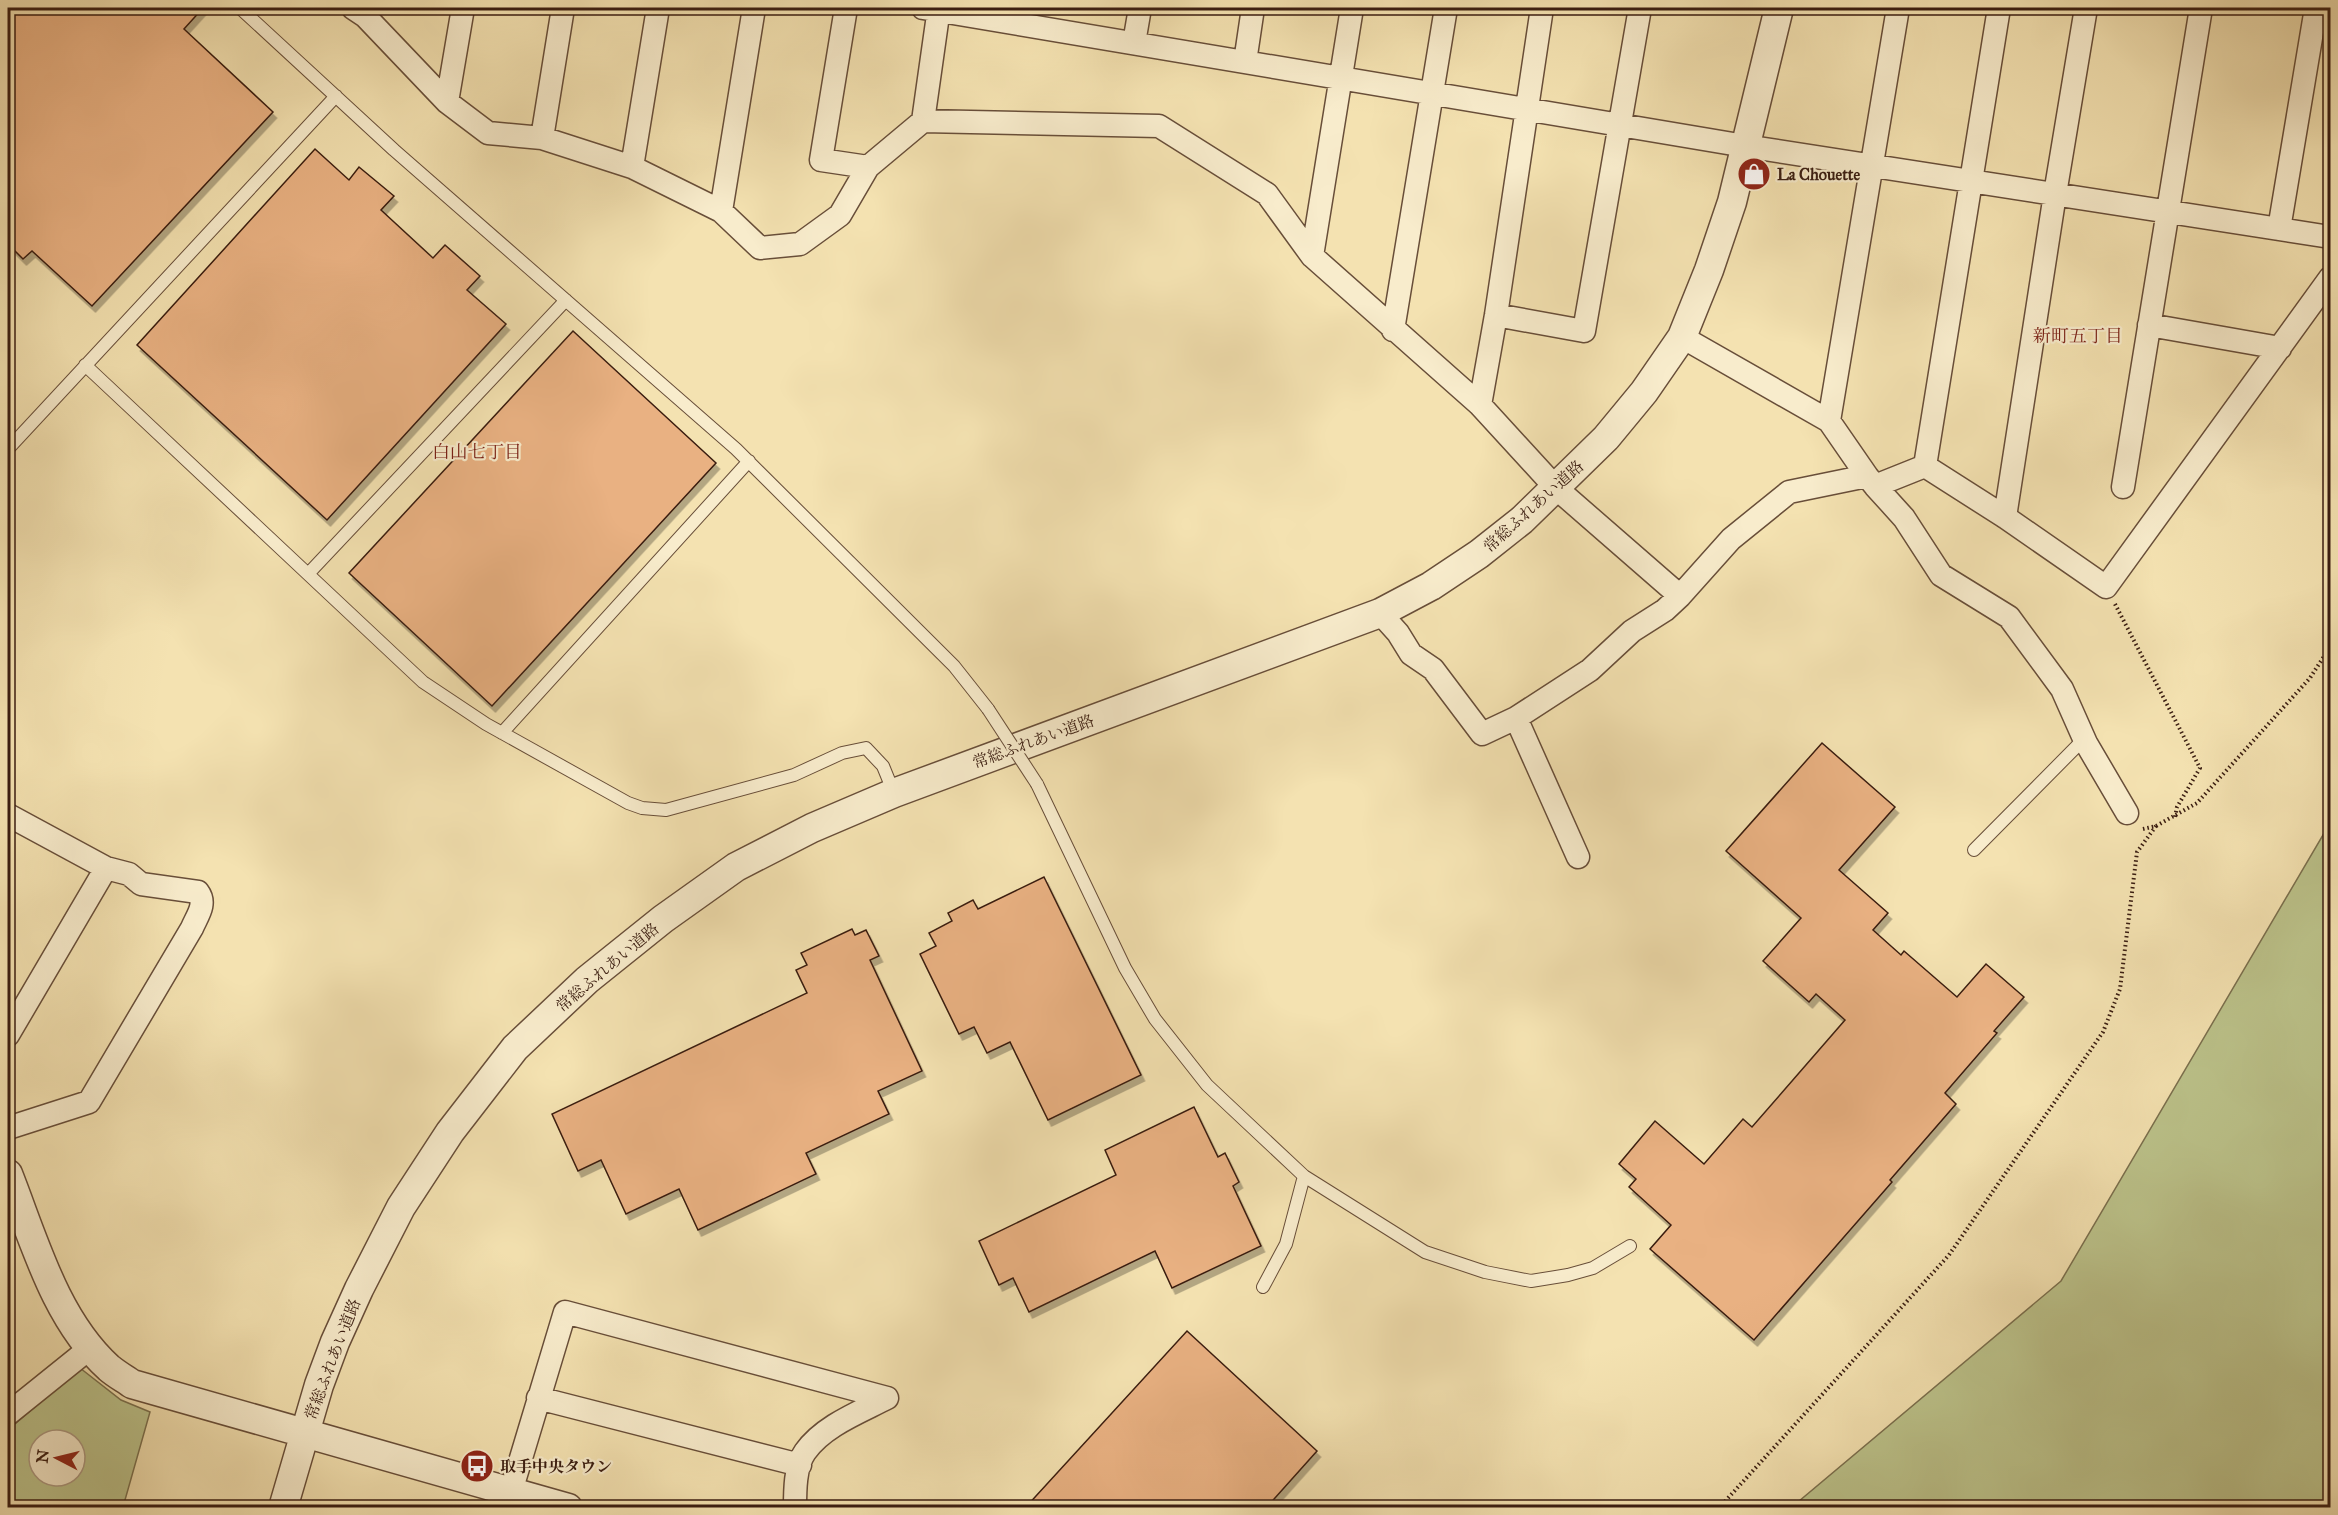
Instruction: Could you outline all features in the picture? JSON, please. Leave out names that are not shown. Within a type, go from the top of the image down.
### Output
[{"type":"street","points":[[447,102],[463,8]]},
{"type":"street","points":[[542,138],[563,8]]},
{"type":"street","points":[[632,167],[658,8]]},
{"type":"street","points":[[721,211],[754,8]]},
{"type":"street","points":[[846,8],[820,160],[868,166]]},
{"type":"street","points":[[923,121],[934,8],[1037,17],[1134,43],[1245,62],[1745,146],[2331,237]]},
{"type":"street","points":[[1134,43],[1140,8]]},
{"type":"street","points":[[1245,62],[1253,8]]},
{"type":"street","points":[[1312,256],[1352,8]]},
{"type":"street","points":[[1393,330],[1446,8]]},
{"type":"street","points":[[1480,405],[1496,315],[1542,8]]},
{"type":"street","points":[[1496,315],[1584,331],[1618,124],[1640,8]]},
{"type":"street","name":"常総ふれあい道路","points":[[283,1508],[304,1432],[335,1342],[359,1289],[401,1208],[450,1132],[515,1048],[586,980],[663,919],[736,867],[812,828],[894,793],[1380,613],[1431,586],[1479,554],[1522,520],[1606,438],[1644,392],[1682,337],[1709,270],[1724,225],[1779,8]]},
{"type":"street","points":[[1829,421],[1898,8]]},
{"type":"street","points":[[1925,466],[1999,8]]},
{"type":"street","points":[[2005,517],[2086,8]]},
{"type":"street","points":[[2123,487],[2201,8]]},
{"type":"street","points":[[2279,229],[2316,8]]},
{"type":"street","points":[[361,10],[447,102],[488,133],[542,138],[632,167],[721,211],[760,248],[800,244],[840,214],[868,166],[923,121],[1159,126],[1267,194],[1312,256],[1480,405],[1556,488],[1680,596]]},
{"type":"street","points":[[1380,613],[1398,633],[1411,654],[1434,669],[1482,734],[1516,718],[1590,670],[1632,631],[1665,610],[1731,539],[1789,492],[1871,481],[1925,466],[2005,517],[2106,587],[2331,278]]},
{"type":"street","points":[[2149,325],[2280,348]]},
{"type":"street","points":[[1682,337],[1829,421],[1871,481],[1904,518],[1941,575],[2009,617],[2062,689],[2084,739],[2127,813]]},
{"type":"street","points":[[1516,718],[1578,857]]},
{"type":"street","points":[[8,1128],[89,1102],[192,928],[202,904],[202,898],[198,892],[141,884],[129,874],[106,868],[9,819]]},
{"type":"street","points":[[8,1035],[106,868]]},
{"type":"street","points":[[8,1174],[57,1296],[70,1321],[90,1348],[110,1369],[132,1384],[304,1432],[508,1499],[568,1508]]},
{"type":"street","points":[[508,1499],[565,1312],[887,1398],[826,1432],[804,1453],[795,1494],[795,1508]]},
{"type":"street","points":[[8,1414],[90,1348]]},
{"type":"street","points":[[538,1398],[800,1466]]},
{"type":"lane","points":[[240,8],[748,461],[954,666],[988,709],[1036,784],[1125,968],[1155,1019],[1207,1085],[1304,1176],[1425,1252],[1485,1272],[1531,1281],[1568,1275],[1593,1268],[1630,1246]]},
{"type":"lane","points":[[8,449],[336,96]]},
{"type":"lane","points":[[308,573],[566,300]]},
{"type":"lane","points":[[85,365],[423,682],[502,733],[628,803],[642,808],[666,810],[794,775],[842,753],[866,748],[883,766],[894,793]]},
{"type":"lane","points":[[502,733],[748,461]]},
{"type":"lane","points":[[1974,850],[2084,739]]},
{"type":"lane","points":[[1263,1287],[1286,1244],[1304,1176]]},
{"type":"path","points":[[2106,587],[2200,768],[2176,807],[2175,817]]},
{"type":"path","points":[[2127,813],[2142,829],[2156,826],[2198,803],[2310,678],[2331,647]]},
{"type":"path","points":[[1719,1508],[1949,1255],[2103,1032],[2120,989],[2137,852],[2156,826]]},
{"type":"green space","points":[[2330,823],[2330,1507],[1792,1507],[2061,1281]]},
{"type":"green space","points":[[80,1368],[121,1400],[150,1412],[123,1507],[8,1507],[8,1430]]},
{"type":"building","points":[[13,8],[203,8],[184,29],[273,112],[92,306],[32,251],[23,259],[8,244],[8,13]]},
{"type":"building","points":[[315,149],[349,180],[359,167],[394,196],[381,210],[433,258],[445,245],[480,276],[467,290],[506,324],[327,520],[137,345]]},
{"type":"building","points":[[573,331],[716,463],[492,706],[349,573]]},
{"type":"building","points":[[1822,743],[1895,807],[1839,870],[1888,913],[1873,930],[1901,955],[1904,951],[1957,997],[1986,964],[2024,997],[1994,1031],[1997,1033],[1945,1093],[1956,1104],[1890,1180],[1892,1182],[1754,1340],[1650,1249],[1671,1225],[1629,1187],[1636,1179],[1619,1164],[1655,1121],[1704,1164],[1743,1119],[1752,1127],[1845,1020],[1816,994],[1809,1002],[1763,961],[1801,918],[1726,851]]},
{"type":"building","points":[[1044,877],[1141,1075],[1048,1120],[1010,1042],[987,1053],[974,1027],[959,1034],[920,954],[936,946],[929,933],[952,921],[948,913],[973,900],[978,909]]},
{"type":"building","points":[[852,929],[855,935],[866,930],[879,956],[870,960],[922,1071],[878,1091],[889,1114],[806,1153],[816,1174],[698,1230],[679,1189],[626,1214],[601,1160],[578,1171],[552,1114],[807,993],[796,970],[807,965],[801,953]]},
{"type":"building","points":[[1194,1107],[1218,1157],[1225,1153],[1239,1182],[1233,1186],[1261,1246],[1172,1288],[1155,1251],[1029,1312],[1013,1278],[999,1285],[979,1241],[1116,1175],[1105,1150]]},
{"type":"building","points":[[1187,1331],[1317,1451],[1266,1508],[1025,1508]]},
{"type":"place","name":"La Chouette","points":[[1754,174]]},
{"type":"place","name":"取手中央タウン","points":[[477,1466]]},
{"type":"district","name":"新町五丁目","points":[[2078,336]]},
{"type":"district","name":"白山七丁目","points":[[477,452]]}]
